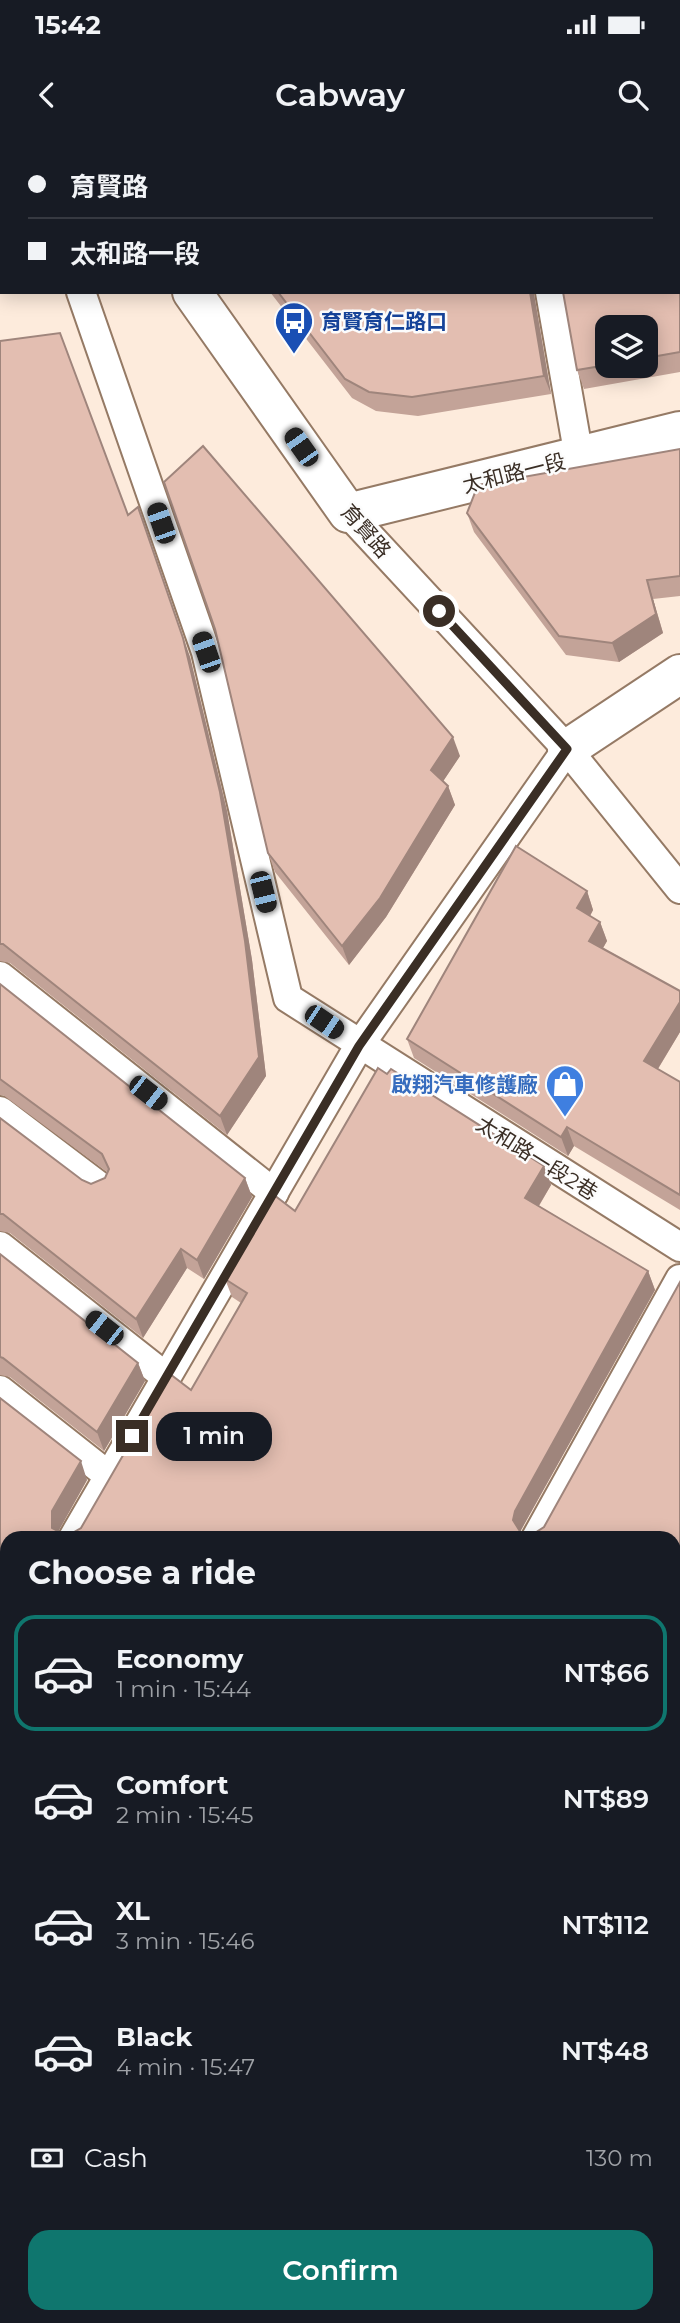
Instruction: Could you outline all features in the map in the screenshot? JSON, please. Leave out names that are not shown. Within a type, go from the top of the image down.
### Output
[{"type":"street","name":"育賢路","points":[[193,294],[348,513]]},
{"type":"street","name":"太和路一段","points":[[348,513],[680,432]]},
{"type":"street","points":[[567,749],[680,674]]},
{"type":"lane","name":"太和路一段2巷","points":[[82,294],[206,652],[288,998],[359,1046],[680,1247]]},
{"type":"lane","points":[[550,294],[579,457]]},
{"type":"lane","name":"育賢路","points":[[348,513],[567,749],[680,890]]},
{"type":"lane","points":[[77,1531],[359,1046],[567,749]]},
{"type":"lane","points":[[0,976],[274,1193]]},
{"type":"lane","points":[[0,1111],[99,1186]]},
{"type":"lane","points":[[0,1246],[166,1377]]},
{"type":"lane","points":[[540,1531],[680,1279]]},
{"type":"lane","points":[[0,1390],[109,1476]]},
{"type":"building","points":[[280,294],[530,294],[544,376],[412,397],[369,392],[345,379]]},
{"type":"building","points":[[563,294],[680,294],[680,352],[658,356],[658,315],[595,315],[595,367],[577,370]]},
{"type":"building","points":[[60,333],[128,515],[138,507],[183,638],[220,792],[245,941],[259,1057],[220,1116],[0,944],[0,341]]},
{"type":"building","points":[[203,446],[453,737],[431,770],[448,786],[380,898],[342,946],[268,853],[215,629],[164,482]]},
{"type":"building","points":[[680,449],[680,576],[647,580],[656,614],[612,643],[559,636],[467,513],[478,485]]},
{"type":"building","points":[[516,846],[587,891],[577,908],[600,922],[589,941],[680,991],[680,1002],[644,1061],[680,1082],[680,1195],[567,1127],[561,1137],[407,1039]]},
{"type":"building","points":[[0,984],[245,1178],[197,1260],[181,1249],[136,1319],[0,1214],[0,1118],[82,1180],[91,1184],[105,1178],[109,1169],[102,1154],[0,1079]]},
{"type":"building","points":[[378,1068],[387,1074],[391,1069],[544,1166],[525,1198],[648,1271],[515,1511],[513,1520],[520,1531],[76,1531],[81,1528],[170,1374],[191,1390],[247,1293],[225,1279],[274,1195],[295,1211]]},
{"type":"building","points":[[0,1254],[138,1363],[97,1432],[0,1357]]},
{"type":"building","points":[[680,1282],[680,1531],[538,1531],[544,1527]]},
{"type":"building","points":[[0,1398],[81,1461],[52,1511],[52,1528],[58,1531],[0,1531]]},
{"type":"place","name":"育賢育仁路口","points":[[294,355]]},
{"type":"place","name":"啟翔汽車修護廠","points":[[565,1118]]},
{"type":"route","points":[[132,1436],[359,1046],[567,749],[439,611]]}]
